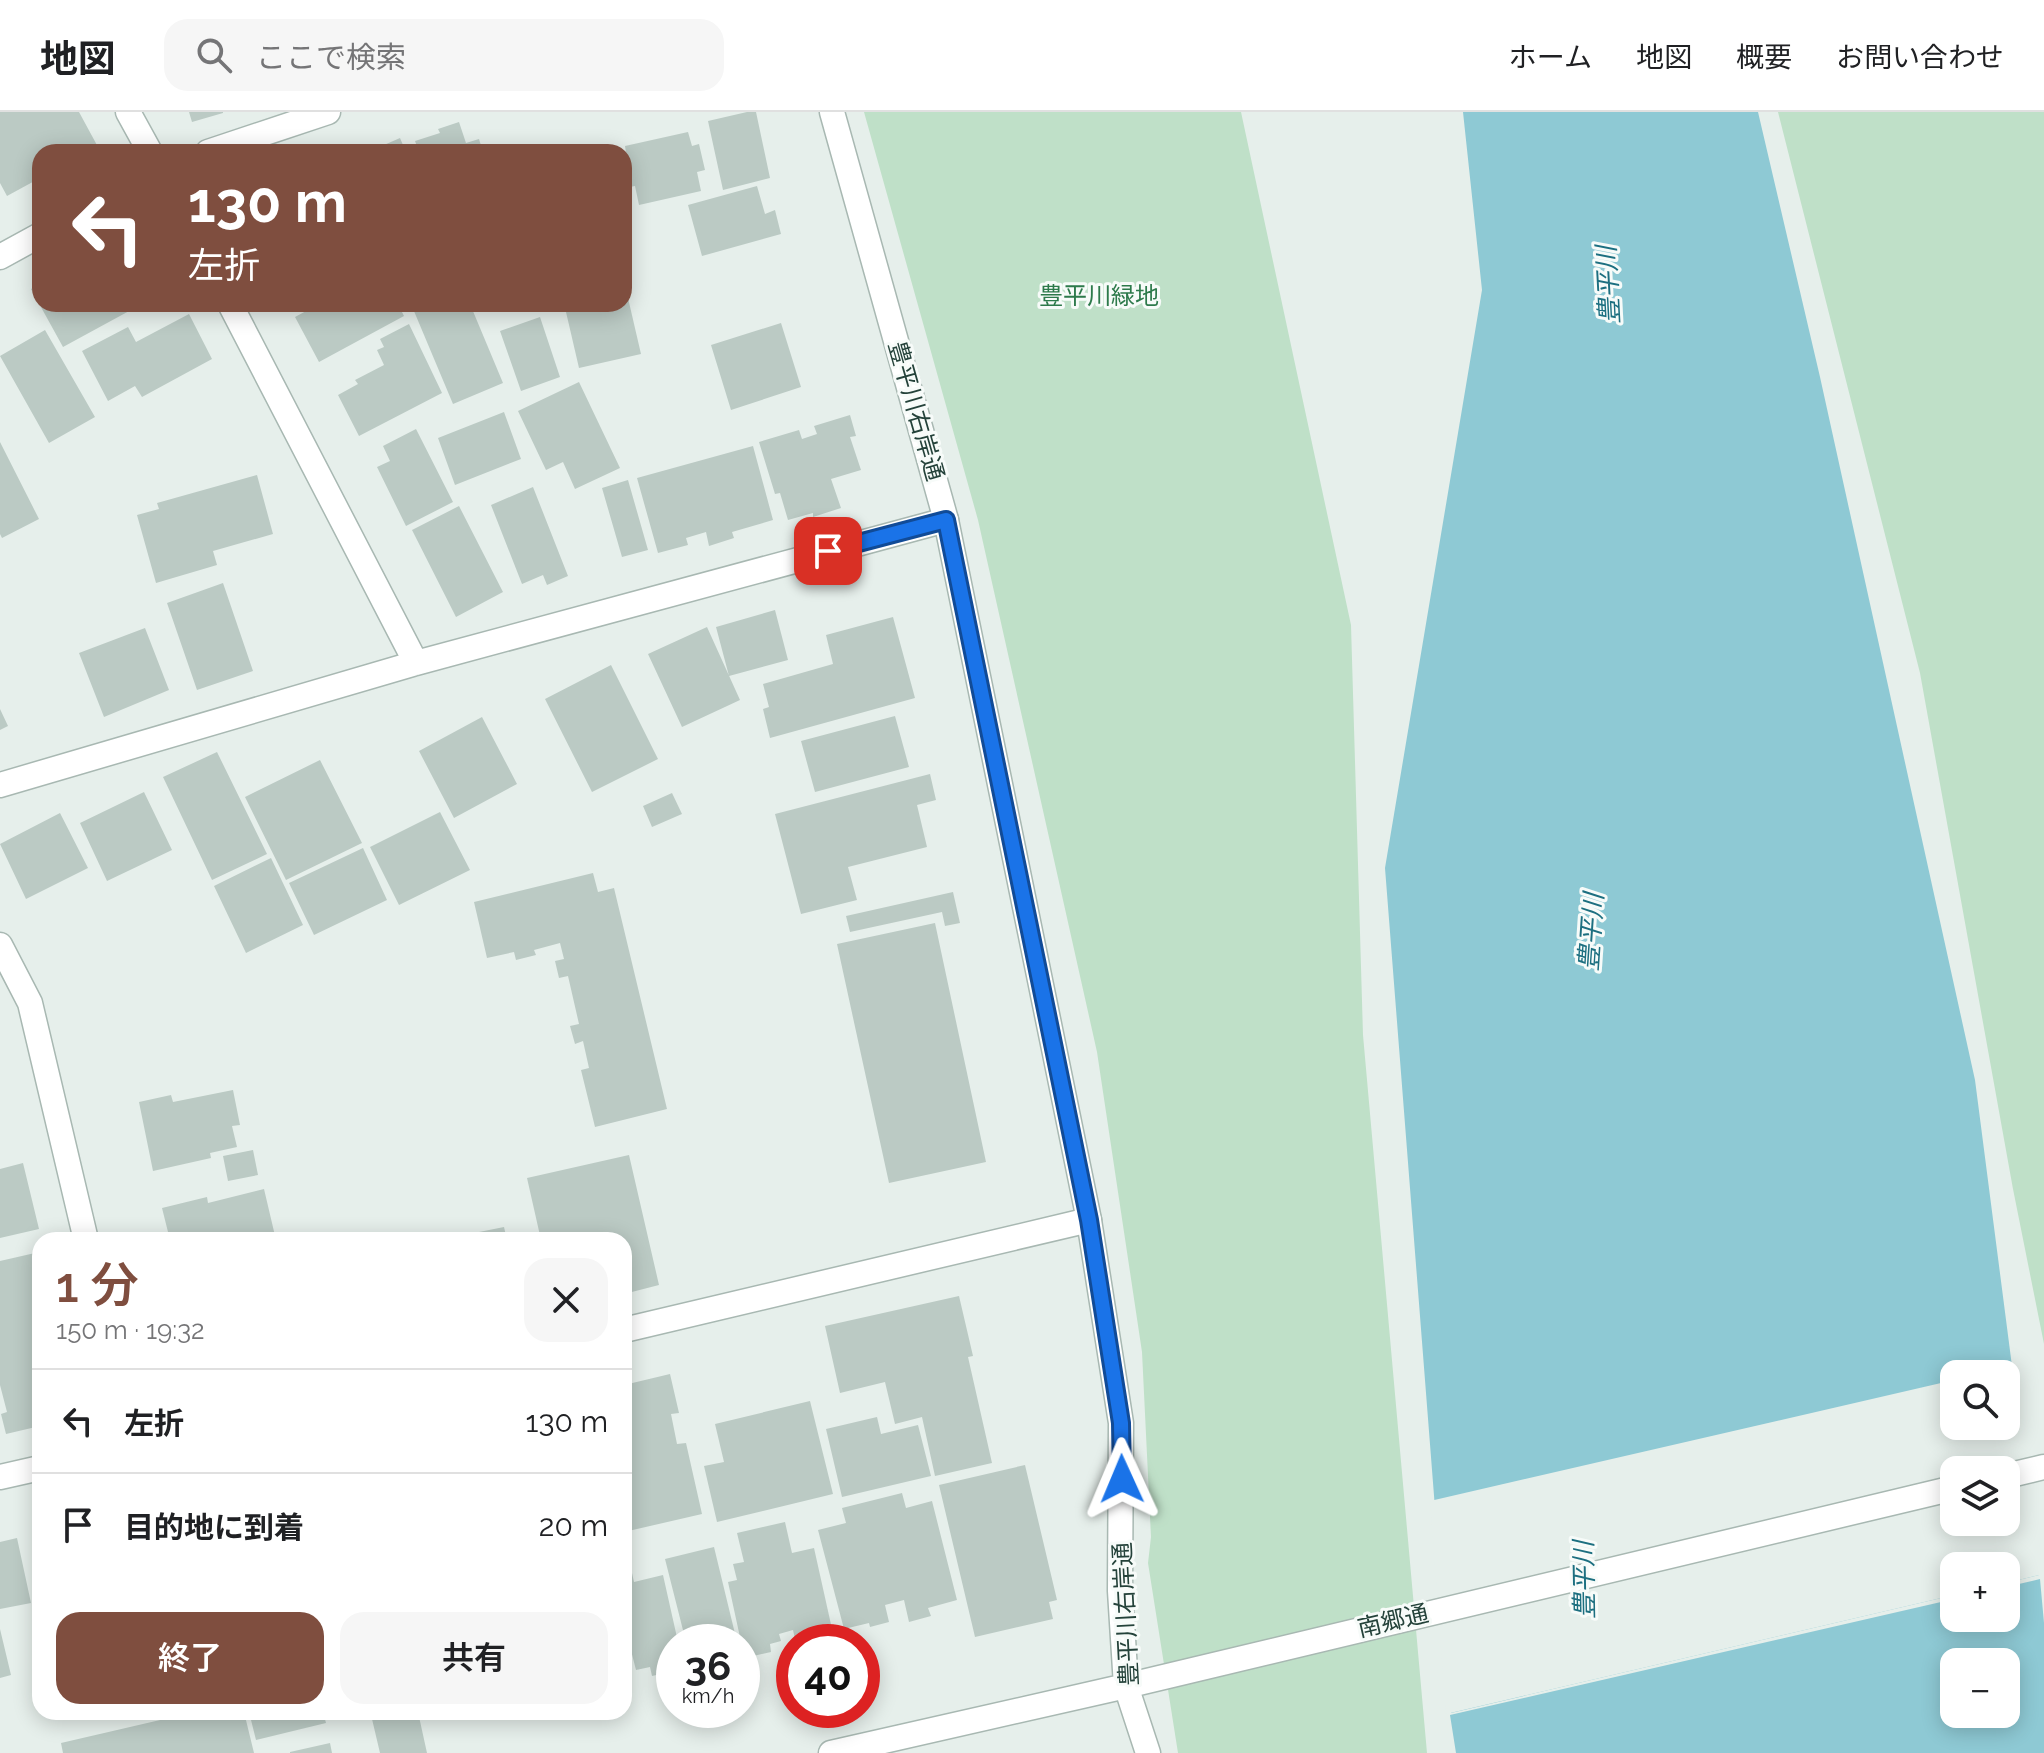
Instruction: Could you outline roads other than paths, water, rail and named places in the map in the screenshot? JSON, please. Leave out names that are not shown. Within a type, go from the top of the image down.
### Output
[{"type":"street","points":[[128,112],[146,144]]},
{"type":"street","points":[[232,144],[328,112]]},
{"type":"street","name":"豊平川右岸通","points":[[832,112],[946,520],[1089,1220],[1121,1423],[1123,1508],[1120,1591],[1126,1686],[1148,1753]]},
{"type":"street","points":[[0,257],[32,239]]},
{"type":"street","points":[[234,312],[416,663]]},
{"type":"street","points":[[0,785],[416,663],[946,520]]},
{"type":"street","points":[[0,945],[30,1003],[84,1232]]},
{"type":"street","points":[[632,1328],[1089,1220]]},
{"type":"street","points":[[2020,1473],[2044,1467]]},
{"type":"street","points":[[0,1477],[32,1470]]},
{"type":"street","name":"南郷通","points":[[831,1753],[1126,1686],[1940,1491]]},
{"type":"water","name":"豊平川","points":[[1463,112],[1758,112],[1820,377],[1975,1080],[2011,1360],[1940,1360],[1940,1440],[2020,1440],[2020,1428],[2039,1575],[2020,1580],[2020,1552],[1940,1552],[1940,1598],[1451,1713],[1385,868],[1482,290]]},
{"type":"water","points":[[2040,1579],[2044,1623],[2044,1753],[1456,1753],[1450,1715],[1940,1602],[1940,1632],[2020,1632],[2020,1584]]},
{"type":"park label","name":"豊平川緑地","points":[[1099,296]]}]
